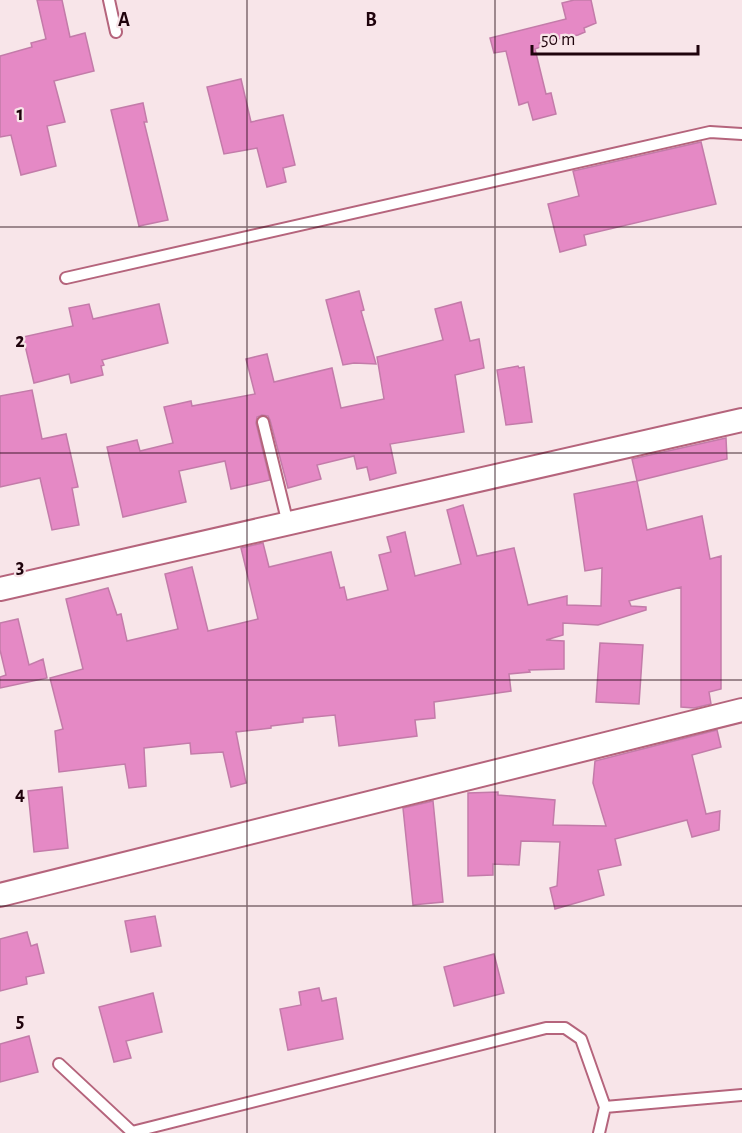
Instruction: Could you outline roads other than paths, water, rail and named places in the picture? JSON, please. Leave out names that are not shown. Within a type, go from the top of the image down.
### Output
[{"type":"street","points":[[0,589],[742,420]]},
{"type":"street","points":[[0,895],[742,710]]},
{"type":"lane","points":[[109,0],[116,32]]},
{"type":"lane","points":[[66,278],[710,132],[742,134]]},
{"type":"lane","points":[[263,422],[288,524]]},
{"type":"lane","points":[[59,1064],[134,1133],[546,1028],[565,1028],[581,1039],[605,1107],[599,1133]]},
{"type":"lane","points":[[605,1107],[742,1095]]}]
